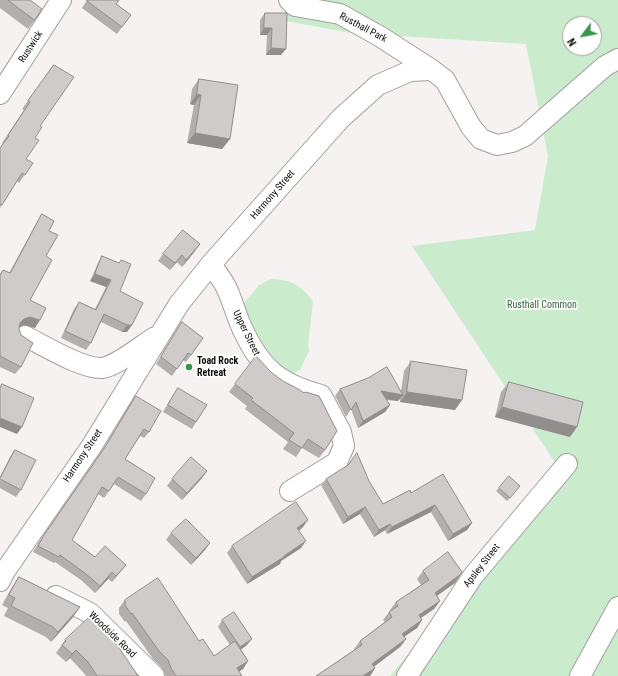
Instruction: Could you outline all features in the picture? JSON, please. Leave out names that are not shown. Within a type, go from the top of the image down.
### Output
[{"type":"street","name":"Rustwick","points":[[0,94],[61,0]]},
{"type":"street","name":"Rusthall Park","points":[[288,0],[295,6],[340,14],[381,37],[432,70]]},
{"type":"street","points":[[432,70],[445,80],[471,127],[481,139],[497,145],[512,142],[525,136],[605,66],[618,59]]},
{"type":"street","name":"Harmony Street","points":[[6,575],[16,554],[91,447],[178,304],[211,264],[341,118],[378,85],[410,71],[432,70]]},
{"type":"street","name":"Upper Street","points":[[211,264],[226,287],[243,330],[260,361],[284,381],[321,395],[341,432],[344,446],[337,462],[290,491]]},
{"type":"street","points":[[25,336],[75,361],[102,368],[111,365],[129,355],[161,332]]},
{"type":"street","name":"Apsley Street","points":[[407,676],[473,576],[567,464]]},
{"type":"street","name":"Woodside Road","points":[[40,588],[90,613],[154,676]]},
{"type":"street","points":[[580,676],[618,607]]},
{"type":"green space","name":"Rusthall Common","points":[[286,0],[618,0],[618,676],[390,676],[562,473],[412,246],[535,230],[548,156],[526,44],[351,33],[286,21]]},
{"type":"green space","points":[[271,279],[295,284],[300,287],[313,301],[308,345],[309,351],[300,370],[290,375],[261,359],[239,309],[259,285]]},
{"type":"building","points":[[8,0],[30,0],[42,9],[35,20]]},
{"type":"building","points":[[87,0],[119,0],[116,4],[131,15],[122,27]]},
{"type":"building","points":[[265,13],[287,13],[286,49],[271,48],[272,28],[264,28]]},
{"type":"building","points":[[54,65],[74,77],[40,126],[42,127],[35,138],[39,140],[26,159],[33,163],[25,175],[22,173],[2,205],[0,204],[0,148],[30,102],[28,101]]},
{"type":"building","points":[[199,79],[238,85],[230,139],[195,133],[201,95],[197,94]]},
{"type":"building","points":[[42,214],[54,221],[49,231],[58,235],[46,256],[52,260],[30,300],[46,308],[40,320],[30,317],[24,319],[20,323],[19,329],[21,335],[33,343],[21,367],[0,356],[0,275],[3,270],[10,273]]},
{"type":"building","points":[[183,230],[200,244],[186,260],[182,255],[175,263],[163,254]]},
{"type":"building","points":[[102,256],[119,263],[121,260],[131,264],[120,291],[143,303],[132,325],[127,325],[104,314],[91,343],[65,331],[79,302],[96,310],[111,280],[95,274]]},
{"type":"building","points":[[182,322],[203,338],[191,355],[188,353],[177,369],[161,357]]},
{"type":"building","points":[[256,356],[272,373],[283,381],[304,393],[306,392],[319,396],[337,431],[325,450],[308,439],[302,448],[289,440],[294,433],[251,400],[253,398],[235,384]]},
{"type":"building","points":[[411,361],[467,370],[462,400],[407,392]]},
{"type":"building","points":[[387,367],[403,395],[381,391],[390,405],[363,421],[356,402],[351,410],[340,389],[368,378]]},
{"type":"building","points":[[509,382],[583,402],[577,427],[502,407]]},
{"type":"building","points":[[2,384],[34,398],[22,427],[0,418],[0,389]]},
{"type":"building","points":[[178,388],[207,405],[196,422],[168,405]]},
{"type":"building","points":[[136,396],[161,411],[149,432],[144,429],[125,459],[155,478],[146,494],[118,477],[109,491],[102,487],[72,540],[95,557],[105,546],[126,565],[116,576],[112,572],[100,586],[60,555],[59,557],[38,546],[105,447]]},
{"type":"building","points":[[15,450],[36,460],[21,490],[0,479]]},
{"type":"building","points":[[357,453],[369,481],[383,504],[410,490],[411,493],[443,474],[472,523],[453,534],[435,505],[392,527],[390,524],[379,530],[365,507],[348,517],[326,479],[348,465]]},
{"type":"building","points":[[191,457],[207,471],[187,493],[172,479]]},
{"type":"building","points":[[509,476],[520,486],[510,498],[499,488]]},
{"type":"building","points":[[296,502],[308,520],[297,528],[306,541],[252,577],[232,546]]},
{"type":"building","points":[[186,519],[210,543],[196,558],[171,533]]},
{"type":"building","points":[[448,552],[462,572],[435,593],[440,601],[419,615],[422,620],[402,634],[406,639],[372,664],[375,668],[363,676],[316,676],[362,645],[360,641],[392,617],[389,612],[398,606],[396,602],[429,580],[423,571]]},
{"type":"building","points":[[19,577],[80,607],[58,632],[53,627],[11,606],[15,598],[9,595]]},
{"type":"building","points":[[158,578],[199,641],[203,639],[214,656],[235,641],[248,661],[237,668],[242,676],[176,676],[168,660],[159,651],[125,605],[125,600]]},
{"type":"building","points":[[234,612],[252,639],[240,647],[222,620]]},
{"type":"building","points":[[91,616],[116,643],[138,676],[97,676],[88,662],[76,650],[72,654],[62,645],[66,641],[65,640]]},
{"type":"place","name":"Toad Rock Retreat","points":[[189,367]]}]
